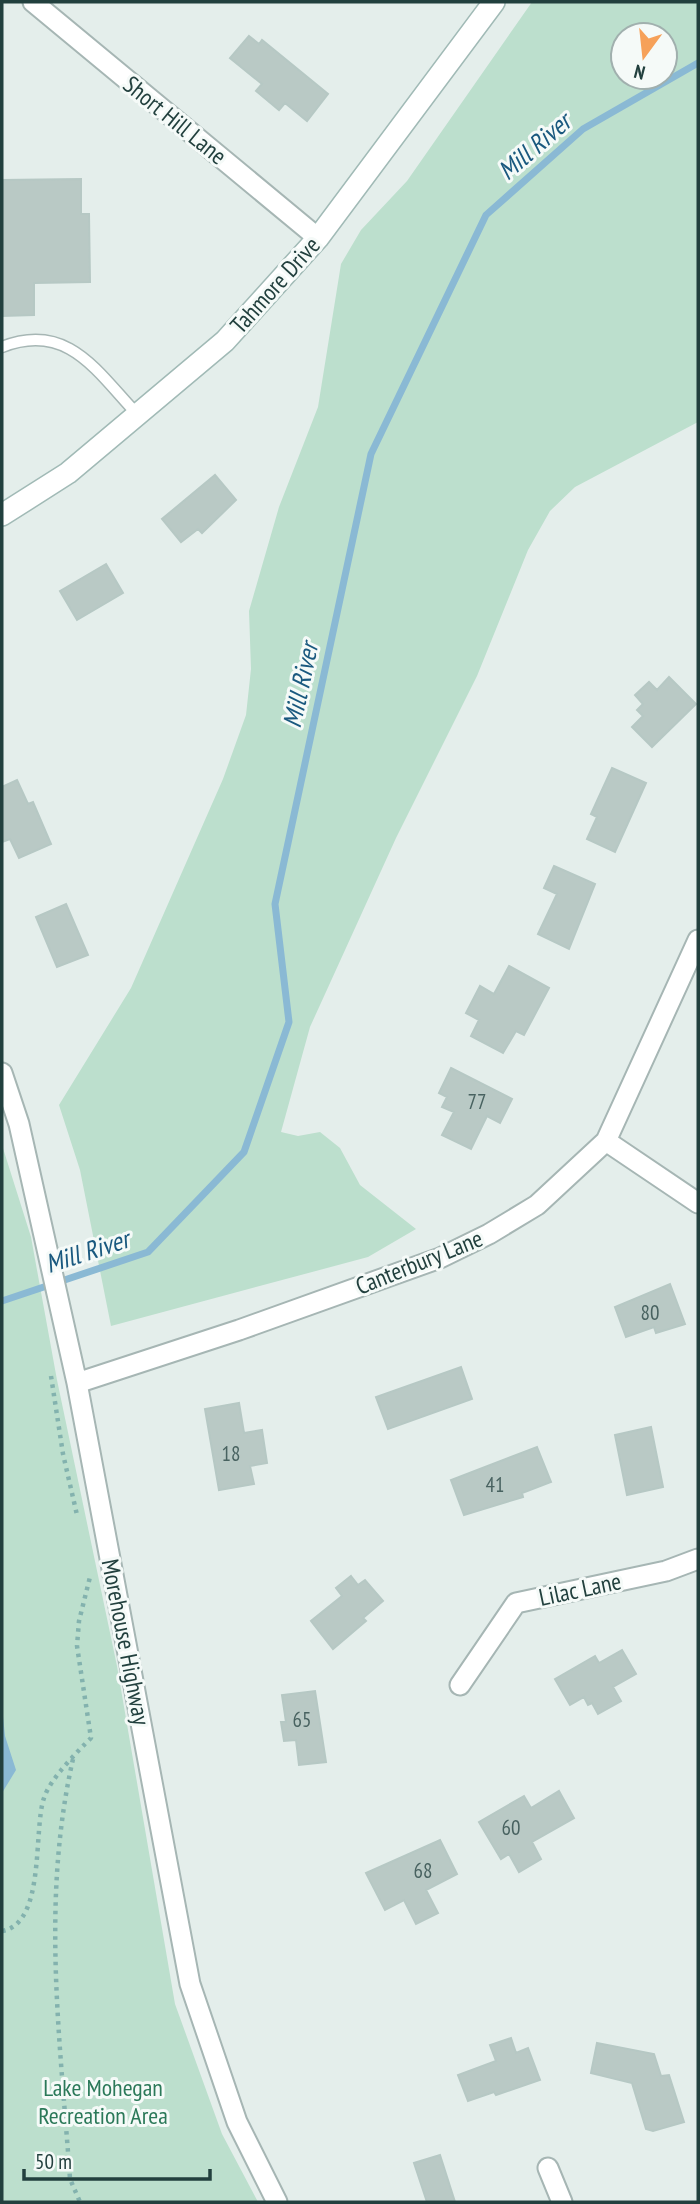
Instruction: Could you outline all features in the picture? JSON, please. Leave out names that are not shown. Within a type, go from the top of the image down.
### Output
[{"type":"street","name":"Short Hill Lane","points":[[33,2],[318,238]]},
{"type":"street","name":"Tahmore Drive","points":[[2,515],[68,473],[225,341],[318,238],[494,2]]},
{"type":"street","name":"Canterbury Lane","points":[[77,1383],[239,1330],[440,1258],[489,1234],[537,1205],[606,1141],[698,940]]},
{"type":"street","name":"Morehouse Highway","points":[[2,1073],[19,1124],[77,1383],[190,1984],[237,2122],[278,2202]]},
{"type":"street","points":[[606,1141],[698,1203]]},
{"type":"street","name":"Lilac Lane","points":[[460,1685],[516,1602],[666,1571],[698,1559]]},
{"type":"street","points":[[548,2168],[562,2202]]},
{"type":"lane","points":[[2,347],[18,341],[48,341],[73,348],[137,414]]},
{"type":"path","points":[[50,1370],[62,1454],[78,1518]]},
{"type":"path","points":[[2,1931],[9,1930],[25,1914],[35,1877],[44,1797],[73,1756],[91,1738],[78,1646],[79,1621],[92,1569]]},
{"type":"path","points":[[73,1756],[61,1811],[53,1975],[70,2179],[79,2202]]},
{"type":"green space","points":[[532,2],[698,2],[698,422],[575,487],[550,511],[528,550],[477,676],[396,838],[310,1027],[281,1132],[298,1136],[320,1132],[340,1148],[360,1185],[416,1229],[368,1257],[111,1326],[80,1170],[59,1105],[131,988],[223,779],[246,715],[251,669],[249,611],[279,507],[318,407],[341,264],[361,230],[407,181]]},
{"type":"green space","name":"Lake Mohegan Recreation Area","points":[[2,1145],[31,1237],[57,1380],[117,1666],[175,2004],[222,2134],[258,2202],[2,2202]]},
{"type":"water","points":[[2,1707],[5,1736],[16,1770],[2,1793]]},
{"type":"building","points":[[249,36],[259,44],[262,40],[328,94],[307,121],[285,103],[279,110],[256,91],[262,84],[230,58]]},
{"type":"building","points":[[81,179],[81,214],[89,214],[90,282],[34,283],[34,315],[2,316],[2,180]]},
{"type":"building","points":[[215,475],[236,500],[202,533],[198,529],[181,542],[162,519]]},
{"type":"building","points":[[106,564],[123,593],[77,620],[60,591]]},
{"type":"building","points":[[669,677],[696,704],[652,747],[632,727],[643,716],[637,710],[643,704],[635,695],[649,682],[657,690]]},
{"type":"building","points":[[612,768],[646,783],[615,852],[587,839],[597,817],[591,814]]},
{"type":"building","points":[[17,780],[28,804],[33,802],[51,844],[19,858],[10,839],[2,842],[2,787]]},
{"type":"building","points":[[554,866],[595,884],[569,949],[538,934],[557,894],[544,888]]},
{"type":"building","points":[[66,904],[88,955],[57,967],[36,917]]},
{"type":"building","points":[[509,966],[549,988],[524,1035],[516,1031],[503,1053],[471,1036],[479,1020],[466,1013],[480,986],[494,994]]},
{"type":"building","points":[[451,1068],[512,1099],[500,1123],[487,1116],[471,1149],[442,1135],[454,1112],[442,1107],[447,1097],[439,1093]]},
{"type":"building","points":[[670,1284],[685,1324],[656,1333],[654,1327],[626,1337],[615,1307]]},
{"type":"building","points":[[461,1367],[472,1399],[388,1429],[376,1397]]},
{"type":"building","points":[[239,1403],[244,1433],[262,1430],[267,1463],[250,1466],[254,1484],[219,1490],[205,1409]]},
{"type":"building","points":[[651,1427],[663,1487],[627,1495],[615,1435]]},
{"type":"building","points":[[537,1447],[551,1482],[522,1493],[523,1497],[464,1515],[451,1480]]},
{"type":"building","points":[[351,1576],[358,1585],[365,1580],[383,1601],[363,1618],[366,1621],[333,1649],[311,1621],[342,1596],[336,1588]]},
{"type":"building","points":[[622,1650],[636,1674],[613,1687],[621,1701],[598,1714],[592,1703],[588,1705],[584,1697],[570,1705],[555,1679],[595,1656],[599,1663]]},
{"type":"building","points":[[315,1691],[326,1762],[299,1765],[296,1740],[284,1741],[281,1722],[286,1722],[282,1695]]},
{"type":"building","points":[[559,1791],[574,1818],[532,1842],[541,1859],[519,1872],[509,1854],[501,1859],[479,1822],[524,1796],[531,1808]]},
{"type":"building","points":[[440,1840],[457,1874],[426,1890],[438,1913],[416,1924],[404,1900],[385,1910],[366,1873]]},
{"type":"building","points":[[511,2038],[516,2053],[528,2048],[540,2080],[468,2101],[458,2075],[496,2061],[490,2045]]},
{"type":"building","points":[[597,2043],[654,2054],[661,2076],[669,2075],[684,2122],[653,2131],[646,2129],[632,2083],[591,2073]]},
{"type":"building","points":[[440,2155],[455,2202],[427,2202],[414,2163]]},
{"type":"waterway","name":"Mill River","points":[[2,1301],[148,1252],[244,1152],[289,1022],[275,904],[371,454],[486,215],[583,129],[698,63]]}]
